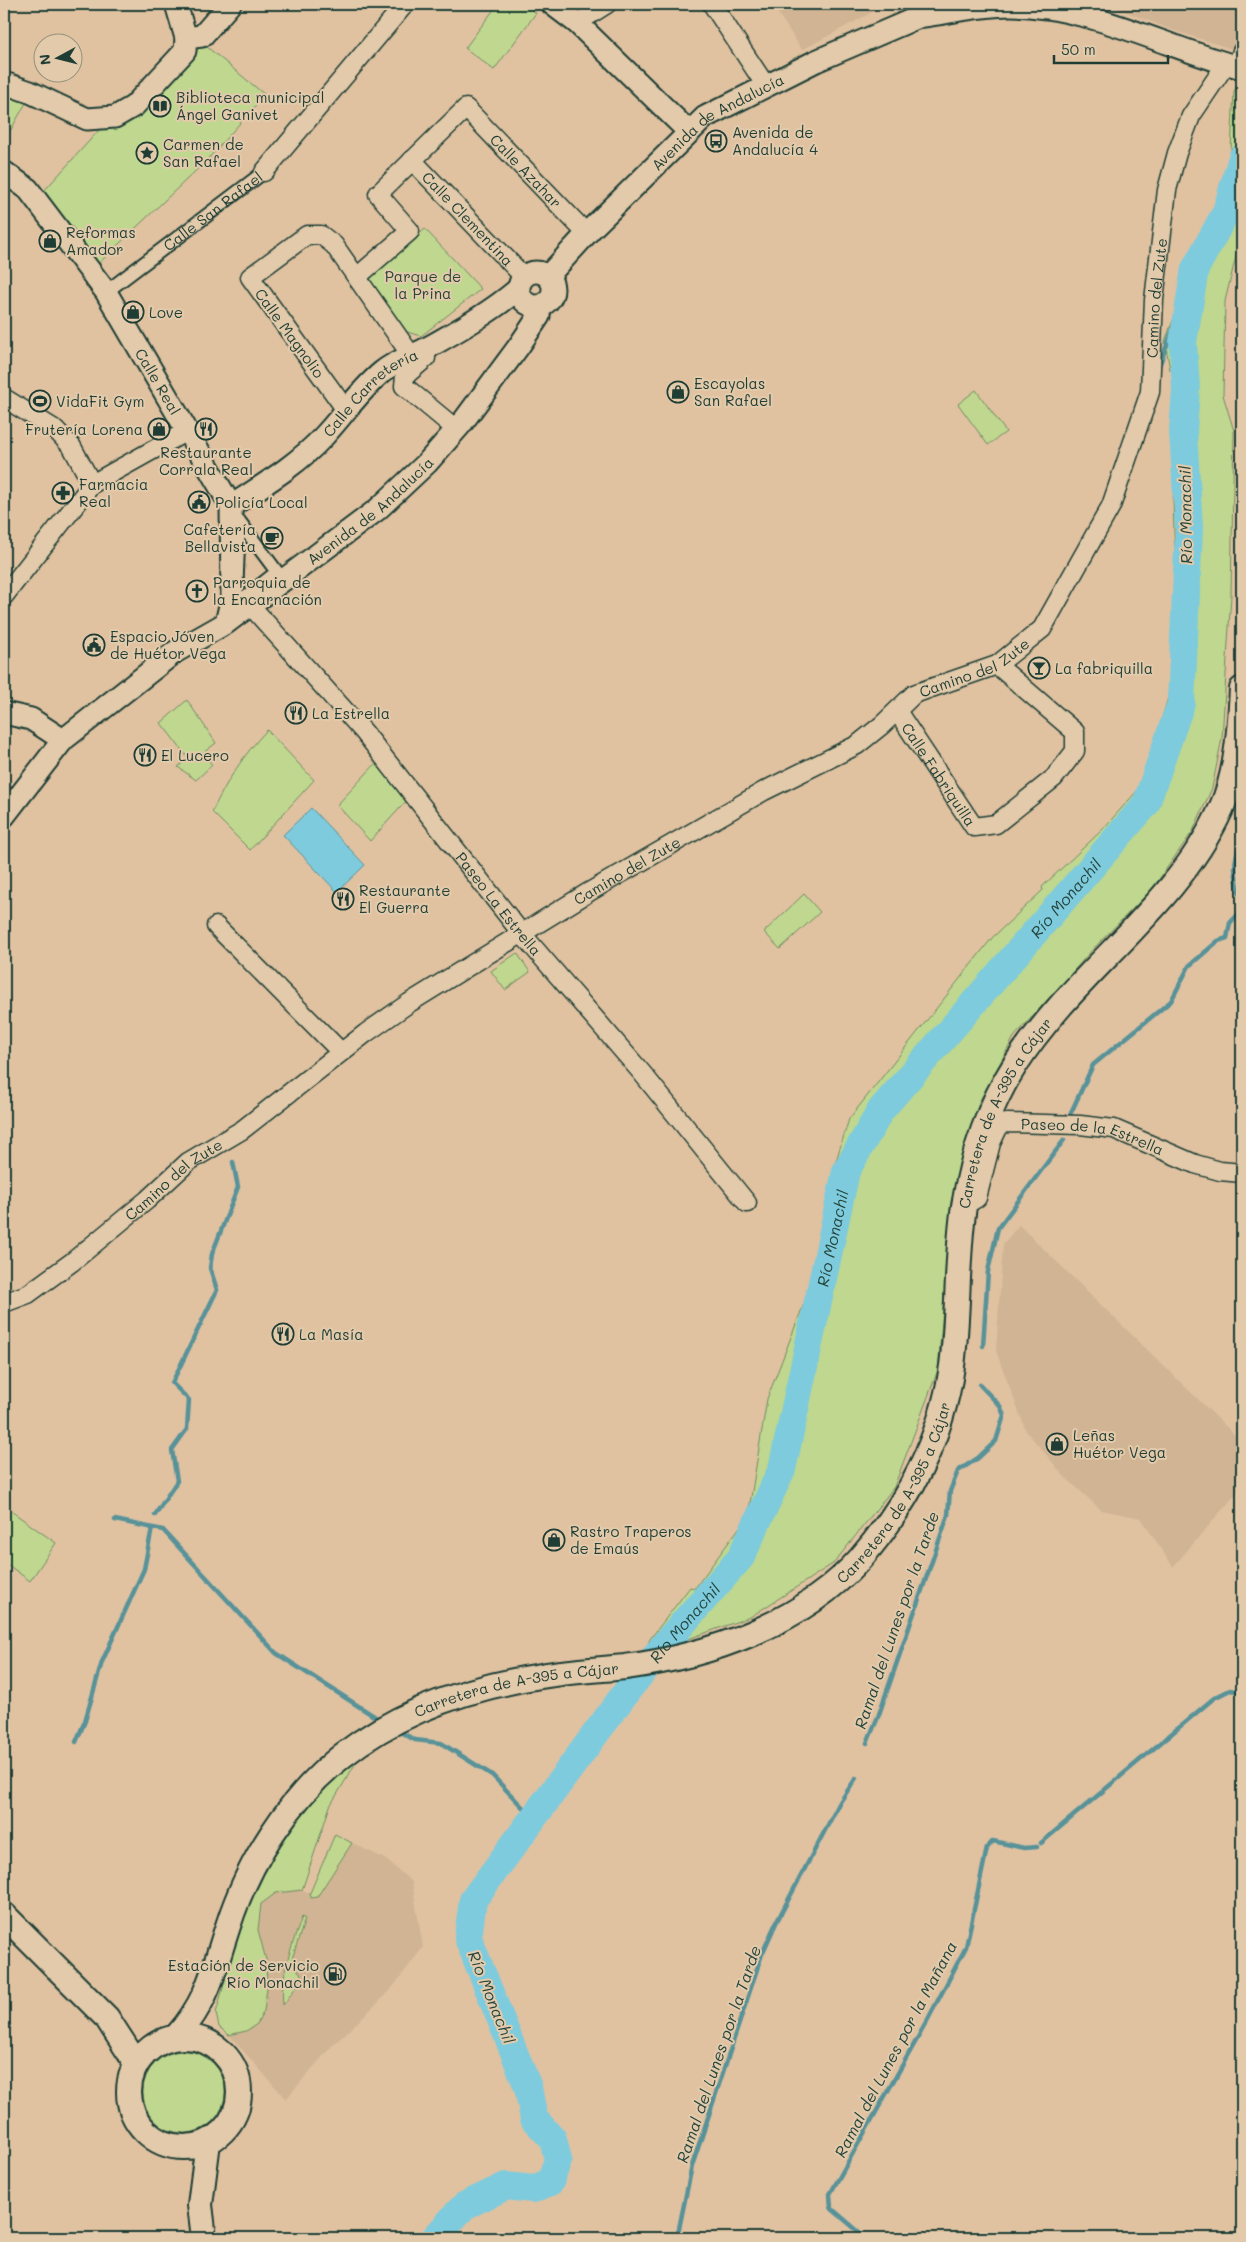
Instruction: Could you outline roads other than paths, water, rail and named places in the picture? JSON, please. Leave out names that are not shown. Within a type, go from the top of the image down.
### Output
[{"type":"main road","name":"Carretera de A-395 a Cájar","points":[[177,2036],[202,2003],[211,1982],[229,1922],[271,1834],[302,1793],[343,1755],[403,1717],[440,1701],[482,1688],[542,1675],[629,1667],[686,1656],[737,1641],[780,1620],[822,1593],[858,1562],[890,1522],[917,1480],[937,1430],[952,1368],[964,1207],[974,1158],[997,1095],[1042,1026],[1191,863],[1223,806],[1238,743],[1242,689]]},
{"type":"main road","points":[[4,1915],[107,2018],[136,2063]]},
{"type":"main road","name":"Carretera de A-395 a Cájar","points":[[211,1982],[208,2022],[212,2044]]},
{"type":"main road","points":[[107,2018],[152,2046]]},
{"type":"main road","points":[[177,2036],[195,2037],[212,2044],[228,2058],[236,2072],[239,2088],[238,2104],[232,2120],[222,2132],[208,2142],[195,2146],[169,2145],[151,2137],[137,2122],[129,2103],[129,2082],[136,2063],[152,2046],[177,2036]]},
{"type":"main road","points":[[200,2205],[208,2142]]},
{"type":"main road","points":[[169,2145],[186,2168],[200,2205],[204,2238]]},
{"type":"street","points":[[4,82],[87,119],[115,117],[134,106],[184,51],[186,38],[176,4]]},
{"type":"street","points":[[186,38],[202,36],[230,4]]},
{"type":"street","name":"Calle San Rafael","points":[[106,292],[264,172],[405,4]]},
{"type":"street","points":[[552,4],[577,23],[689,132]]},
{"type":"street","points":[[577,23],[606,4]]},
{"type":"street","points":[[712,4],[766,86]]},
{"type":"street","name":"Avenida de Andalucía","points":[[548,276],[586,233],[705,117],[816,61],[921,16],[940,4]]},
{"type":"street","name":"Avenida de Andalucía","points":[[921,16],[986,5],[1072,7],[1126,21],[1159,39],[1237,62]]},
{"type":"street","name":"Camino del Zute","points":[[4,1303],[28,1294],[72,1262],[147,1200],[188,1162],[242,1130],[341,1052],[409,1004],[589,892],[764,792],[857,745],[914,694],[997,664],[1042,629],[1111,506],[1150,392],[1154,300],[1168,190],[1177,153],[1191,116],[1237,62]]},
{"type":"street","name":"Calle Azahar","points":[[412,160],[466,108],[586,233]]},
{"type":"street","points":[[357,277],[410,231],[378,194],[412,160]]},
{"type":"street","name":"Calle Clementina","points":[[412,160],[521,283]]},
{"type":"street","name":"Calle Real","points":[[4,172],[28,189],[106,292],[231,506],[232,598],[226,623]]},
{"type":"street","name":"Calle Magnolio","points":[[346,410],[250,277],[307,235],[321,235],[334,245],[357,277],[419,352]]},
{"type":"street","points":[[531,272],[540,272],[548,276],[552,282],[553,290],[552,297],[547,303],[540,306],[530,305],[522,299],[521,283],[531,272]]},
{"type":"street","name":"Calle Carretería","points":[[231,506],[293,464],[322,438],[382,371],[419,352],[505,300],[521,283]]},
{"type":"street","name":"Avenida de Andalucía","points":[[4,816],[63,740],[175,652],[226,623],[243,601],[378,509],[427,463],[456,429],[539,316],[540,306]]},
{"type":"street","points":[[419,352],[426,358],[405,376],[404,386],[456,429]]},
{"type":"street","points":[[4,398],[56,430],[72,447],[92,484]]},
{"type":"street","points":[[4,596],[92,484],[188,431]]},
{"type":"street","points":[[243,601],[237,572],[240,521],[277,572],[244,598],[239,599],[243,601]]},
{"type":"street","name":"Paseo La Estrella","points":[[243,601],[364,732],[522,934],[642,1073],[747,1203]]},
{"type":"street","name":"Calle Fabriquilla","points":[[896,711],[974,828],[996,824],[1054,778],[1075,751],[1075,732],[997,664]]},
{"type":"street","points":[[4,713],[31,719],[63,740]]},
{"type":"street","points":[[216,926],[341,1052]]},
{"type":"street","name":"Paseo de la Estrella","points":[[964,1207],[977,1198],[991,1143],[1000,1124],[1008,1123],[1080,1125],[1114,1130],[1195,1164],[1220,1171],[1242,1173]]},
{"type":"water","points":[[311,808],[365,865],[337,892],[283,835]]},
{"type":"waterway","name":"Río Monachil","points":[[435,2238],[464,2206],[506,2186],[533,2189],[550,2182],[558,2160],[553,2139],[534,2119],[528,2087],[468,1938],[473,1900],[627,1691],[669,1639],[741,1557],[782,1469],[846,1171],[881,1110],[1146,804],[1181,703],[1189,528],[1183,431],[1186,389],[1183,342],[1195,269],[1226,212],[1242,158]]},
{"type":"waterway","points":[[1158,369],[1195,269]]},
{"type":"waterway","points":[[1169,341],[1183,342]]},
{"type":"waterway","name":"Ramal del Lunes por la Tarde","points":[[1242,841],[1235,865],[1242,902]]},
{"type":"waterway","name":"Ramal del Lunes por la Tarde","points":[[1068,1119],[1093,1065],[1171,1001],[1189,966],[1218,941],[1227,938],[1230,923],[1242,910]]},
{"type":"waterway","name":"Ramal del Lunes por la Tarde","points":[[983,1346],[988,1271],[998,1228],[1064,1140]]},
{"type":"waterway","points":[[155,1515],[177,1481],[172,1450],[187,1429],[189,1400],[172,1383],[217,1290],[210,1268],[212,1254],[238,1187],[233,1162]]},
{"type":"waterway","name":"Ramal del Lunes por la Tarde","points":[[867,1743],[878,1717],[948,1515],[950,1491],[958,1471],[978,1458],[996,1441],[1004,1415],[1000,1406],[980,1385]]},
{"type":"waterway","points":[[115,1520],[163,1530],[276,1653],[377,1718]]},
{"type":"waterway","points":[[76,1742],[85,1721],[102,1662],[144,1569],[152,1528]]},
{"type":"waterway","name":"Ramal del Lunes por la Mañana","points":[[1041,1843],[1214,1698],[1230,1690],[1242,1692]]},
{"type":"waterway","points":[[402,1733],[415,1740],[441,1743],[492,1775],[534,1819]]},
{"type":"waterway","name":"Ramal del Lunes por la Tarde","points":[[677,2238],[692,2166],[762,1954],[776,1923],[840,1802],[856,1778]]},
{"type":"waterway","name":"Ramal del Lunes por la Mañana","points":[[866,2238],[831,2208],[830,2194],[926,2023],[966,1947],[987,1848],[993,1841],[1024,1848],[1037,1847]]},
{"type":"place","name":"Biblioteca municipal Ángel Ganivet","points":[[160,106]]},
{"type":"place","name":"Avenida de Andalucía 4","points":[[716,141]]},
{"type":"place","name":"Carmen de San Rafael","points":[[147,153]]},
{"type":"place","name":"Reformas Amador","points":[[50,241]]},
{"type":"place","name":"Love","points":[[133,312]]},
{"type":"place","name":"Escayolas San Rafael","points":[[678,392]]},
{"type":"place","name":"VidaFit Gym","points":[[40,401]]},
{"type":"place","name":"Frutería Lorena","points":[[159,429]]},
{"type":"place","name":"Restaurante Corrala Real","points":[[206,429]]},
{"type":"place","name":"Farmacia Real","points":[[63,493]]},
{"type":"place","name":"Policía Local","points":[[199,502]]},
{"type":"place","name":"Cafetería Bellavista","points":[[272,538]]},
{"type":"place","name":"Parroquia de la Encarnación","points":[[197,591]]},
{"type":"place","name":"Espacio Jóven de Huétor Vega","points":[[94,645]]},
{"type":"place","name":"La fabriquilla","points":[[1039,668]]},
{"type":"place","name":"La Estrella","points":[[296,713]]},
{"type":"place","name":"El Lucero","points":[[145,755]]},
{"type":"place","name":"Restaurante El Guerra","points":[[343,899]]},
{"type":"place","name":"La Masía","points":[[283,1334]]},
{"type":"place","name":"Leñas Huétor Vega","points":[[1057,1444]]},
{"type":"place","name":"Rastro Traperos de Emaús","points":[[554,1540]]},
{"type":"place","name":"Estación de Servicio Río Monachil","points":[[335,1974]]},
{"type":"park label","name":"Parque de la Prina","points":[[423,284]]}]
